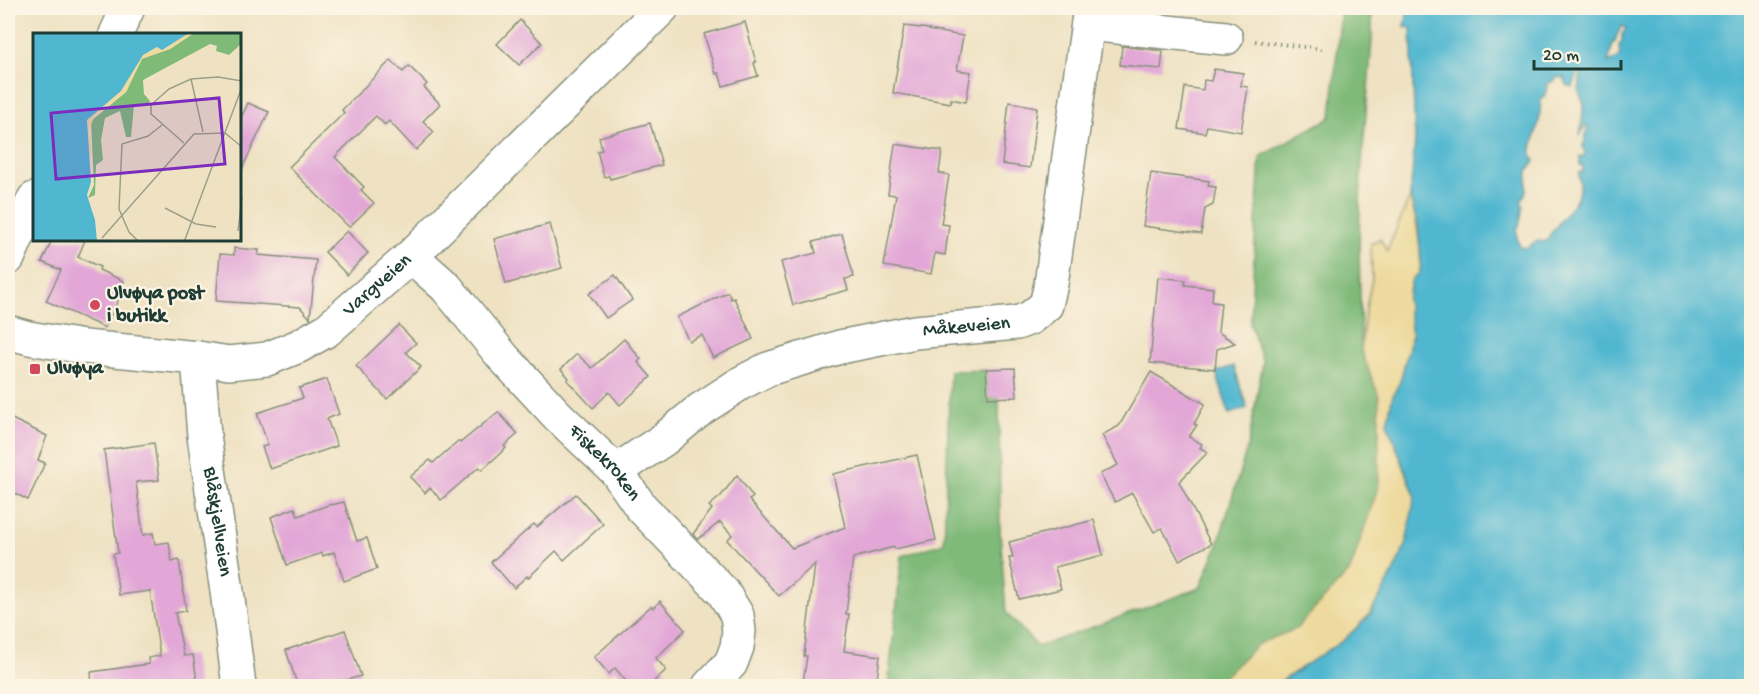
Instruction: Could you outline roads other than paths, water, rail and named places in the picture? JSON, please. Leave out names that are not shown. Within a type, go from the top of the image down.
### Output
[{"type":"street","points":[[116,33],[129,8]]},
{"type":"street","name":"Vargveien","points":[[8,332],[28,338],[84,347],[229,363],[267,359],[299,346],[327,330],[411,256],[662,8]]},
{"type":"street","points":[[1089,16],[1226,38]]},
{"type":"street","name":"Måkeveien","points":[[616,471],[663,440],[701,409],[741,383],[768,369],[840,347],[915,332],[1017,323],[1030,318],[1046,305],[1069,167],[1089,16]]},
{"type":"street","points":[[8,258],[33,201]]},
{"type":"street","name":"Fiskekroken","points":[[411,256],[446,287],[503,357],[558,416],[616,471],[641,507],[723,592],[737,615],[740,631],[731,663],[709,687]]},
{"type":"street","name":"Blåskjellveien","points":[[198,358],[204,436],[239,687]]},
{"type":"water","points":[[1408,8],[1751,8],[1751,686],[1274,686],[1344,640],[1369,616],[1406,545],[1415,495],[1387,423],[1393,395],[1400,382],[1412,335],[1407,300],[1412,279],[1420,273],[1421,260],[1418,223],[1410,197],[1415,141],[1411,28],[1405,27]],"holes":[[[1622,26],[1626,28],[1622,35],[1622,43],[1619,45],[1620,57],[1608,62],[1613,43]],[[1578,72],[1581,72],[1579,92],[1584,104],[1580,136],[1584,126],[1587,126],[1583,144],[1584,157],[1580,156],[1583,172],[1579,172],[1580,185],[1577,199],[1548,240],[1543,242],[1537,240],[1527,248],[1520,247],[1517,230],[1528,172],[1535,160],[1532,157],[1532,148],[1539,121],[1541,100],[1548,83],[1556,77],[1564,78],[1568,86],[1573,87]]]},
{"type":"water","points":[[1234,366],[1247,408],[1229,414],[1216,372]]},
{"type":"place","name":"Ulvøya post i butikk","points":[[95,305]]},
{"type":"place","name":"Ulvøya","points":[[35,369]]}]
